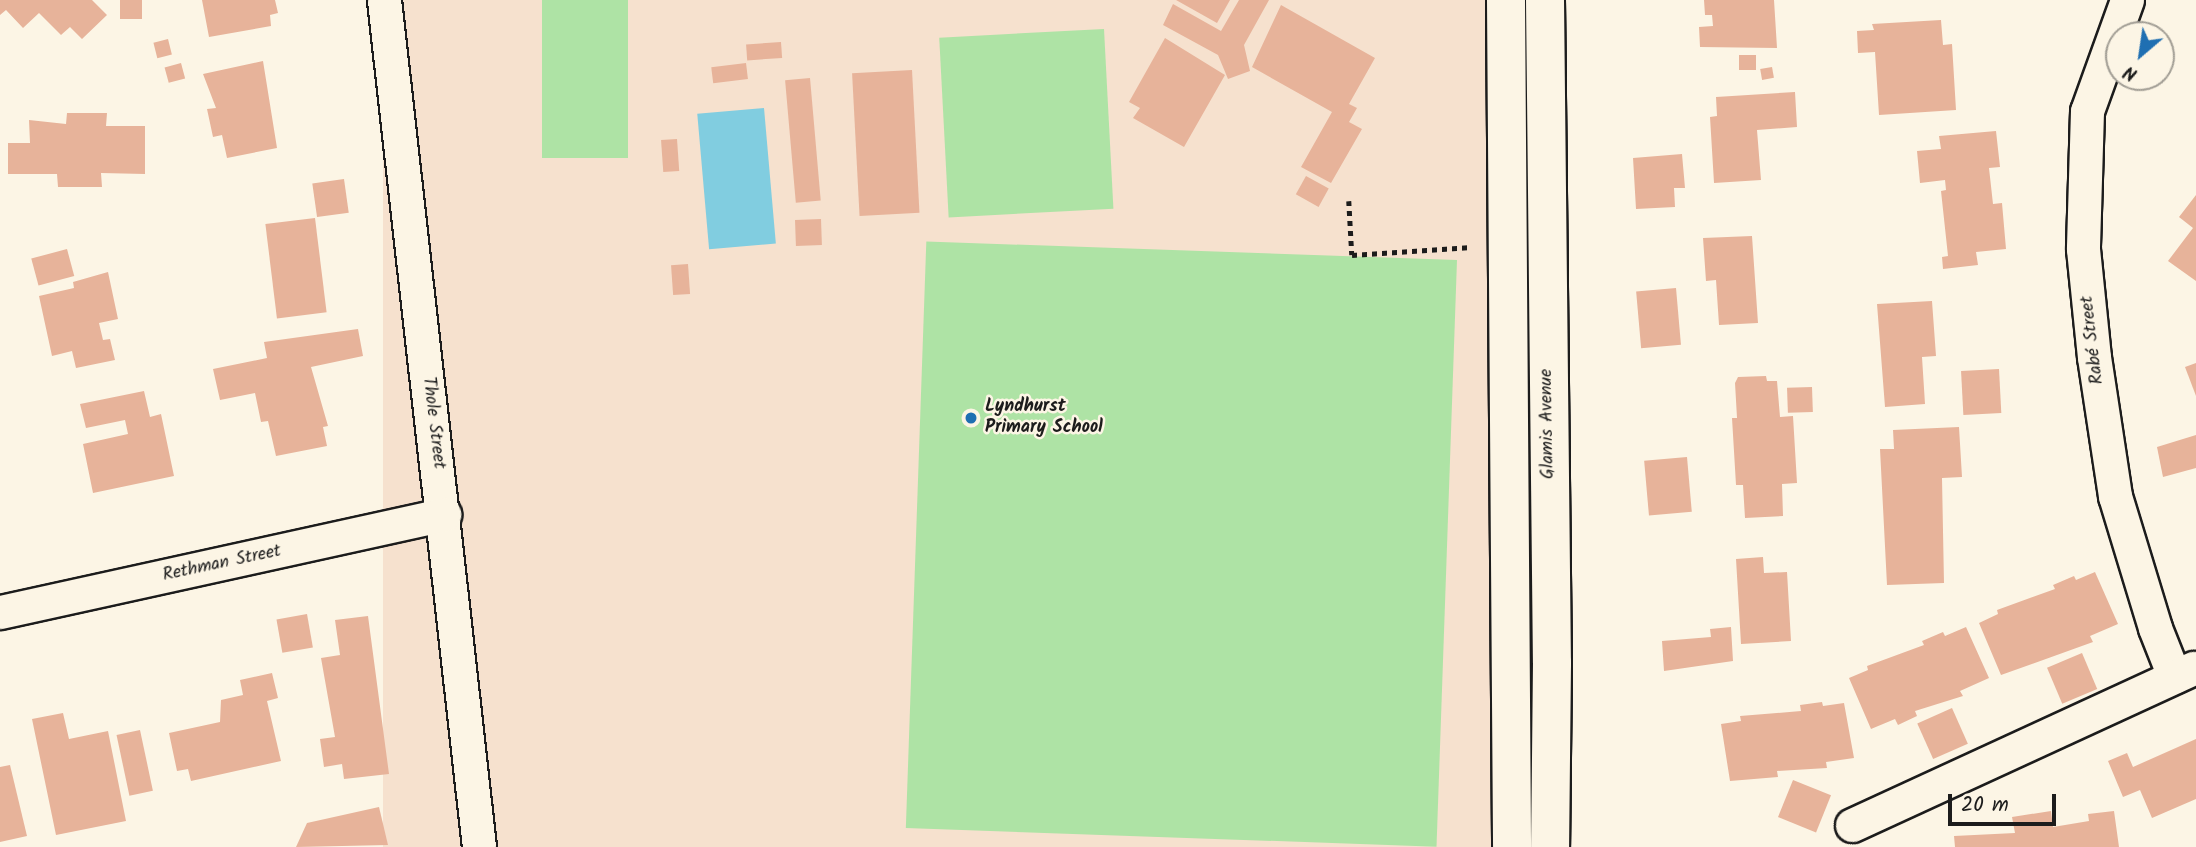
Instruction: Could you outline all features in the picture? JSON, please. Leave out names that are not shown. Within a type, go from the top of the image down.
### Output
[{"type":"main road","name":"Glamis Avenue","points":[[1506,0],[1528,90],[1552,663],[1549,847]]},
{"type":"main road","name":"Glamis Avenue","points":[[1512,847],[1510,245],[1528,90],[1545,0]]},
{"type":"street","name":"Thole Street","points":[[384,0],[444,514],[479,847]]},
{"type":"street","name":"Rabé Street","points":[[1852,825],[2185,671],[2151,617],[2115,496],[2094,357],[2084,249],[2087,111],[2127,0]]},
{"type":"street","name":"Rethman Street","points":[[1,608],[444,514]]},
{"type":"path","points":[[1349,201],[1352,255],[1510,245]]},
{"type":"shaded area","name":"Lyndhurst Primary School","points":[[383,0],[1503,0],[1503,847],[383,847]]},
{"type":"green space","points":[[542,0],[628,0],[628,158],[542,158]]},
{"type":"green space","points":[[1104,29],[1113,209],[949,217],[939,38]]},
{"type":"green space","points":[[926,241],[1457,260],[1437,847],[906,828]]},
{"type":"water","points":[[764,108],[776,243],[709,249],[697,114]]},
{"type":"building","points":[[0,0],[92,0],[107,15],[82,39],[70,27],[61,35],[39,13],[23,28],[6,10],[0,15]]},
{"type":"building","points":[[120,0],[142,0],[142,19],[120,19]]},
{"type":"building","points":[[202,0],[275,0],[278,13],[270,15],[271,26],[209,37]]},
{"type":"building","points":[[1176,0],[1230,0],[1217,23]]},
{"type":"building","points":[[1239,0],[1269,0],[1244,45],[1250,71],[1228,79],[1218,55],[1163,25],[1173,4],[1221,31]]},
{"type":"building","points":[[1704,0],[1774,0],[1777,48],[1700,47],[1699,27],[1713,26],[1712,15],[1705,15]]},
{"type":"building","points":[[1281,5],[1375,58],[1349,104],[1357,108],[1349,122],[1362,129],[1331,183],[1301,167],[1332,112],[1252,67]]},
{"type":"building","points":[[1941,20],[1943,45],[1952,44],[1956,110],[1879,115],[1875,52],[1858,53],[1857,31],[1874,30],[1872,24]]},
{"type":"building","points":[[1165,38],[1225,75],[1184,147],[1133,118],[1140,108],[1129,102]]},
{"type":"building","points":[[168,39],[172,55],[157,58],[153,43]]},
{"type":"building","points":[[781,42],[782,58],[747,60],[746,44]]},
{"type":"building","points":[[1739,55],[1756,55],[1756,70],[1739,70]]},
{"type":"building","points":[[263,61],[277,148],[227,158],[222,135],[213,137],[207,109],[216,108],[203,74]]},
{"type":"building","points":[[181,63],[185,78],[169,83],[165,67]]},
{"type":"building","points":[[746,63],[748,79],[713,83],[711,67]]},
{"type":"building","points":[[1772,67],[1774,78],[1762,80],[1760,69]]},
{"type":"building","points":[[912,70],[919,213],[860,216],[852,73]]},
{"type":"building","points":[[810,78],[821,201],[796,203],[785,80]]},
{"type":"building","points":[[1795,92],[1797,127],[1757,130],[1761,180],[1714,183],[1710,117],[1717,116],[1716,97]]},
{"type":"building","points":[[67,113],[107,113],[106,126],[145,126],[145,174],[101,173],[102,187],[58,187],[57,174],[8,174],[8,143],[30,143],[29,120],[66,124]]},
{"type":"building","points":[[1996,131],[2000,167],[1989,168],[1993,204],[2002,203],[2006,249],[1976,252],[1978,265],[1943,269],[1942,257],[1948,256],[1941,191],[1946,190],[1945,180],[1920,183],[1917,151],[1941,149],[1939,136]]},
{"type":"building","points":[[677,139],[679,171],[663,172],[661,140]]},
{"type":"building","points":[[1682,154],[1685,188],[1674,188],[1675,207],[1636,209],[1633,158]]},
{"type":"building","points":[[1306,176],[1329,189],[1319,207],[1296,194]]},
{"type":"building","points":[[344,179],[349,213],[317,217],[312,183]]},
{"type":"building","points":[[2196,195],[2196,281],[2168,261],[2193,228],[2179,217]]},
{"type":"building","points":[[315,218],[327,312],[277,318],[265,224]]},
{"type":"building","points":[[821,219],[822,245],[796,246],[795,220]]},
{"type":"building","points":[[1752,236],[1758,323],[1719,325],[1716,280],[1706,281],[1703,238]]},
{"type":"building","points":[[67,249],[74,276],[39,286],[31,259]]},
{"type":"building","points":[[688,264],[690,294],[673,295],[671,265]]},
{"type":"building","points":[[108,272],[118,319],[99,323],[103,340],[110,339],[115,360],[76,368],[72,351],[52,356],[39,296],[74,288],[73,282]]},
{"type":"building","points":[[1676,288],[1681,345],[1641,348],[1636,291]]},
{"type":"building","points":[[1932,301],[1936,356],[1922,357],[1925,404],[1885,407],[1877,304]]},
{"type":"building","points":[[358,329],[363,356],[311,367],[328,426],[323,427],[327,446],[276,456],[268,421],[261,422],[255,393],[220,400],[213,369],[267,358],[264,342]]},
{"type":"building","points":[[2196,363],[2196,396],[2185,367]]},
{"type":"building","points":[[1999,369],[2001,413],[1963,415],[1961,371]]},
{"type":"building","points":[[1766,376],[1767,381],[1777,381],[1780,417],[1793,416],[1797,483],[1782,484],[1783,516],[1745,518],[1743,485],[1736,485],[1732,418],[1737,418],[1735,383],[1738,377]]},
{"type":"building","points":[[1812,387],[1813,412],[1788,413],[1787,388]]},
{"type":"building","points":[[144,391],[150,417],[161,414],[174,476],[93,493],[83,444],[128,434],[125,420],[86,428],[80,404]]},
{"type":"building","points":[[1959,427],[1962,477],[1942,478],[1944,583],[1887,585],[1880,449],[1894,449],[1893,430]]},
{"type":"building","points":[[2196,435],[2196,468],[2163,477],[2157,447]]},
{"type":"building","points":[[1687,457],[1692,512],[1649,516],[1644,461]]},
{"type":"building","points":[[1763,557],[1764,573],[1787,572],[1791,641],[1741,644],[1736,559]]},
{"type":"building","points":[[2095,572],[2118,624],[2090,636],[2093,642],[2001,675],[1979,623],[1998,614],[1997,610],[2055,589],[2053,585],[2074,576],[2076,580]]},
{"type":"building","points":[[307,614],[313,647],[282,653],[276,619]]},
{"type":"building","points":[[368,616],[389,774],[344,779],[342,764],[324,767],[320,739],[335,737],[321,658],[340,655],[335,620]]},
{"type":"building","points":[[1731,627],[1733,661],[1664,671],[1662,641],[1711,637],[1710,629]]},
{"type":"building","points":[[1966,627],[1989,678],[1960,691],[1963,696],[1915,711],[1917,716],[1898,725],[1895,719],[1871,729],[1849,678],[1868,670],[1867,666],[1924,645],[1922,641],[1943,632],[1945,636]]},
{"type":"building","points":[[2082,653],[2097,689],[2062,704],[2047,668]]},
{"type":"building","points":[[272,673],[278,698],[267,701],[281,761],[191,781],[188,769],[177,771],[169,733],[220,722],[221,700],[243,695],[240,680]]},
{"type":"building","points":[[1822,702],[1823,706],[1844,703],[1854,758],[1826,762],[1827,768],[1777,771],[1778,777],[1730,781],[1721,724],[1741,721],[1740,716],[1801,711],[1800,705]]},
{"type":"building","points":[[1952,708],[1968,744],[1933,759],[1917,723]]},
{"type":"building","points":[[63,713],[69,739],[108,731],[126,821],[56,835],[32,719]]},
{"type":"building","points":[[140,730],[153,791],[129,796],[117,735]]},
{"type":"building","points":[[2196,739],[2196,799],[2152,818],[2140,790],[2123,797],[2108,761],[2127,753],[2133,767]]},
{"type":"building","points":[[10,765],[27,836],[0,842],[0,767]]},
{"type":"building","points":[[1793,780],[1831,795],[1816,832],[1778,817]]},
{"type":"building","points":[[379,807],[388,845],[296,847],[307,823]]},
{"type":"building","points":[[2051,811],[2053,827],[2089,821],[2088,814],[2114,811],[2119,847],[1955,847],[1954,836],[2015,833],[2012,817]]},
{"type":"place","name":"Lyndhurst Primary School","points":[[971,418]]}]
